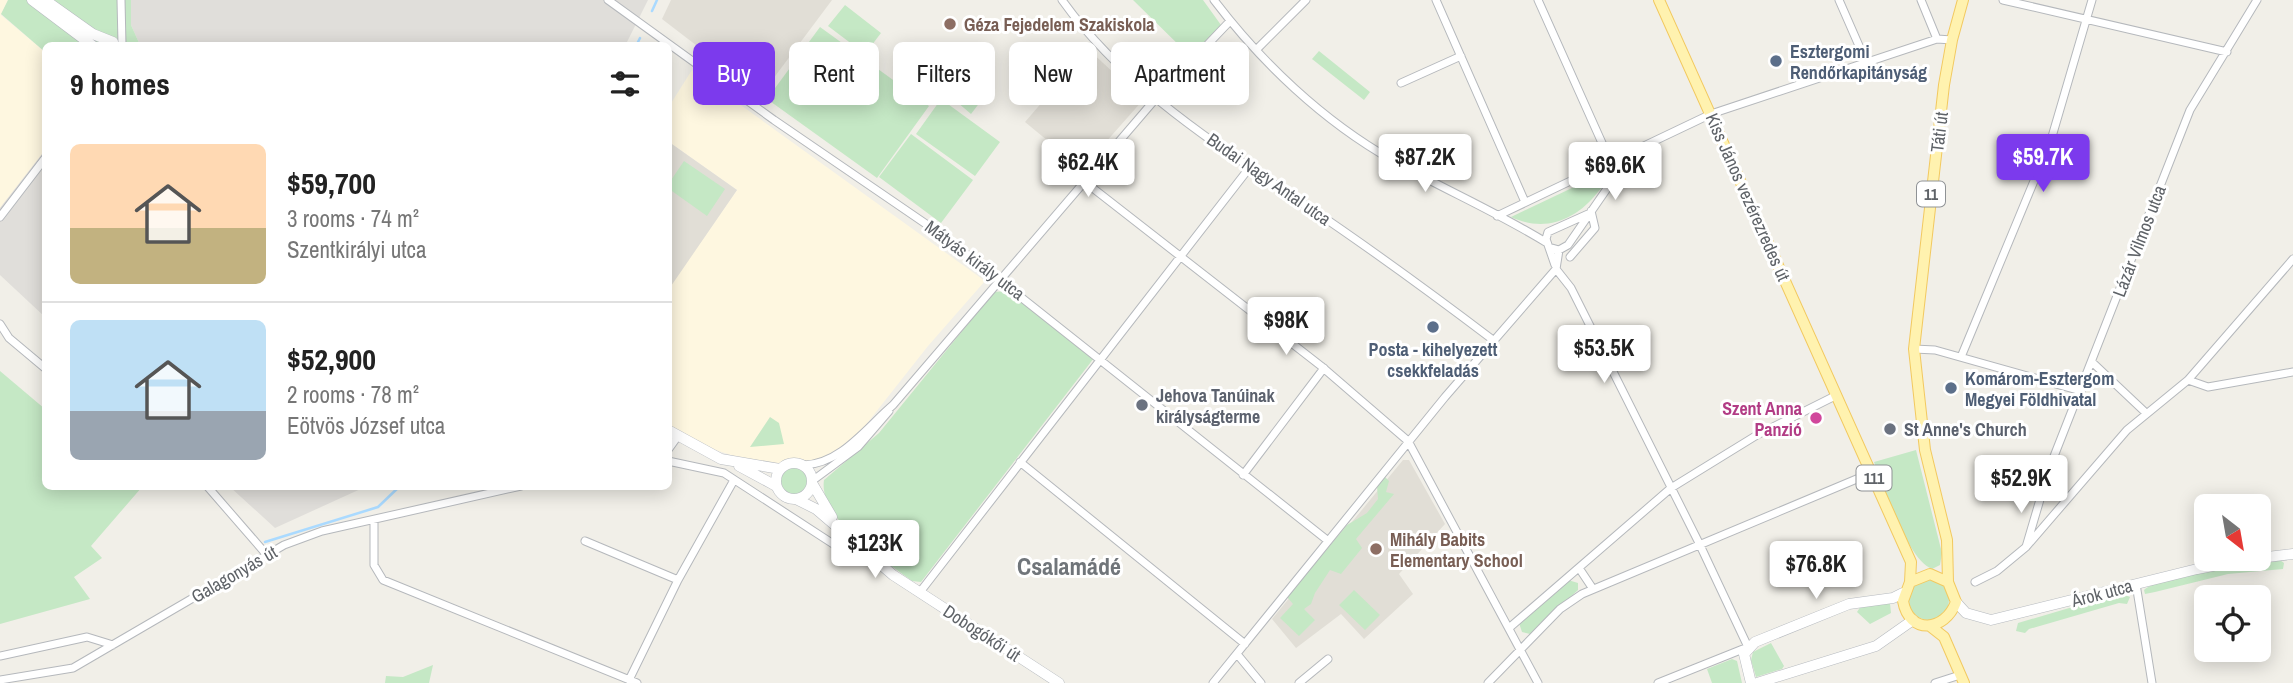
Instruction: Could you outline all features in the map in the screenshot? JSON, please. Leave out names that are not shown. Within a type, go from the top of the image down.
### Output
[{"type":"main road","points":[[32,0],[88,42]]},
{"type":"main road","points":[[44,0],[93,34],[111,42]]},
{"type":"main road","name":"Kiss János vezérezredes út","points":[[1659,0],[1837,395]]},
{"type":"main road","name":"Táti út","points":[[1913,349],[1952,40],[1964,0]]},
{"type":"main road","name":"11","points":[[1913,349],[1925,450],[1947,540],[1948,582],[1956,602]]},
{"type":"main road","name":"111","points":[[1837,395],[1911,562],[1910,582]]},
{"type":"main road","points":[[673,433],[707,453],[733,463],[776,486],[783,496],[796,499],[807,492],[812,482],[804,466],[791,463],[780,469],[733,463]]},
{"type":"main road","points":[[776,486],[780,469]]},
{"type":"main road","name":"Dobogókői út","points":[[812,482],[840,529]]},
{"type":"main road","name":"Dobogókői út","points":[[796,499],[816,509],[872,559],[1059,683]]},
{"type":"main road","points":[[2272,556],[2293,554]]},
{"type":"main road","points":[[1911,562],[1948,582]]},
{"type":"main road","points":[[1751,683],[1745,661],[1748,647],[1849,604],[1892,598],[1903,593],[1910,582],[1948,566]]},
{"type":"main road","name":"Árok utca","points":[[1966,613],[1991,620],[2194,571]]},
{"type":"main road","points":[[1903,593],[1904,608],[1913,620],[1930,626],[1944,637],[1962,679]]},
{"type":"main road","points":[[1930,626],[1947,619],[1966,613],[1956,602],[1947,619],[1944,637]]},
{"type":"main road","points":[[1757,683],[1876,646],[1913,620]]},
{"type":"street","points":[[116,42],[121,0]]},
{"type":"street","name":"Mátyás király utca","points":[[608,0],[666,42]]},
{"type":"street","name":"Budai Nagy Antal utca","points":[[1062,0],[1080,25],[1111,56]]},
{"type":"street","points":[[1214,0],[1256,49],[1312,102],[1368,146],[1523,228],[1553,247],[1569,245],[1571,238],[1615,177],[1641,148]]},
{"type":"street","points":[[1256,49],[1306,0]]},
{"type":"street","points":[[1436,0],[1525,202]]},
{"type":"street","points":[[1538,0],[1611,163]]},
{"type":"street","points":[[1839,0],[1867,64]]},
{"type":"street","points":[[1921,0],[1937,39]]},
{"type":"street","points":[[2003,0],[2087,17],[2227,52]]},
{"type":"street","points":[[1961,357],[2051,140],[2092,0]]},
{"type":"street","name":"Lázár Vilmos utca","points":[[2026,547],[2042,492],[2190,110],[2257,0]]},
{"type":"street","points":[[1210,42],[1230,21]]},
{"type":"street","points":[[1497,216],[1711,114],[1937,39],[1952,40]]},
{"type":"street","name":"Mátyás király utca","points":[[672,46],[774,120],[916,216],[1000,279],[1327,540]]},
{"type":"street","points":[[1401,83],[1461,55]]},
{"type":"street","points":[[812,482],[872,434],[893,405],[1000,279],[1151,105]]},
{"type":"street","name":"Budai Nagy Antal utca","points":[[1161,105],[1493,340]]},
{"type":"street","points":[[0,217],[42,162]]},
{"type":"street","points":[[920,592],[1179,254],[1250,167]]},
{"type":"street","points":[[1084,182],[1324,368],[1408,441],[1538,683]]},
{"type":"street","points":[[1523,228],[1548,232],[1590,212]]},
{"type":"street","points":[[1570,257],[1595,228],[1590,212]]},
{"type":"street","points":[[1558,226],[1566,228],[1571,238]]},
{"type":"street","points":[[1548,232],[1556,269],[1571,288],[1748,647],[1658,683]]},
{"type":"street","points":[[1975,582],[1997,571],[2026,547],[2127,430],[2188,380],[2293,259]]},
{"type":"street","points":[[1213,683],[1408,441],[1556,269]]},
{"type":"street","points":[[0,324],[9,338],[42,366]]},
{"type":"street","points":[[1913,349],[1961,357],[2081,391]]},
{"type":"street","points":[[2093,363],[2146,413]]},
{"type":"street","points":[[1243,475],[1324,368]]},
{"type":"street","points":[[2188,380],[2208,387],[2293,372]]},
{"type":"street","points":[[1509,628],[1671,488],[1757,435],[1837,395]]},
{"type":"street","points":[[804,466],[840,452],[893,405]]},
{"type":"street","points":[[672,462],[716,470],[844,551]]},
{"type":"street","points":[[1020,462],[1245,644]]},
{"type":"street","points":[[1488,683],[1560,609],[1593,589],[1871,473]]},
{"type":"street","points":[[629,680],[678,580],[734,480]]},
{"type":"street","points":[[210,490],[265,554]]},
{"type":"street","name":"Galagonyás út","points":[[0,680],[73,668],[265,554],[323,531],[504,490]]},
{"type":"street","points":[[373,520],[374,565],[383,580],[638,683]]},
{"type":"street","points":[[585,541],[678,580]]},
{"type":"street","points":[[1580,568],[1593,589]]},
{"type":"street","points":[[2136,584],[2152,683]]},
{"type":"street","points":[[0,656],[87,637],[113,645]]},
{"type":"street","points":[[1237,654],[1261,683]]},
{"type":"street","points":[[1299,683],[1328,659]]},
{"type":"street","points":[[1935,683],[1962,679]]},
{"type":"shaded area","points":[[0,0],[8,0],[1,15],[42,49],[42,155],[0,208]]},
{"type":"shaded area","points":[[131,0],[648,0],[627,42],[139,42],[131,25]]},
{"type":"shaded area","points":[[671,0],[832,0],[801,42],[789,42],[789,58],[775,76],[775,42],[693,43],[662,19]]},
{"type":"shaded area","points":[[1097,57],[1111,70],[1111,105],[1139,105],[1082,169],[1025,122],[1040,105],[1097,105]]},
{"type":"shaded area","points":[[692,70],[693,105],[741,105],[985,281],[928,346],[857,436],[821,460],[766,466],[709,448],[672,431],[672,284],[737,190],[672,144],[672,102]]},
{"type":"shaded area","points":[[672,144],[737,190],[672,285]]},
{"type":"shaded area","points":[[42,154],[42,314],[0,275],[0,208]]},
{"type":"shaded area","name":"Mihály Babits Elementary School","points":[[1403,460],[1409,460],[1445,524],[1399,574],[1413,594],[1364,639],[1341,614],[1296,648],[1272,619]]},
{"type":"shaded area","points":[[233,490],[358,490],[275,528]]},
{"type":"green space","points":[[8,0],[131,0],[131,25],[139,42],[42,42],[42,49],[1,14]]},
{"type":"green space","points":[[1133,0],[1203,0],[1221,25],[1204,42],[1176,42]]},
{"type":"green space","points":[[845,5],[881,33],[874,42],[849,42],[828,26]]},
{"type":"green space","points":[[820,27],[841,42],[809,42]]},
{"type":"green space","points":[[1319,51],[1370,92],[1364,100],[1312,59]]},
{"type":"green space","points":[[789,69],[789,105],[879,105],[879,70],[893,80],[893,105],[929,106],[877,178],[775,105],[775,88]]},
{"type":"green space","points":[[937,105],[949,105],[1000,142],[975,176],[916,134]]},
{"type":"green space","points":[[960,105],[978,105],[971,114]]},
{"type":"green space","points":[[911,134],[973,180],[941,223],[879,177]]},
{"type":"green space","points":[[684,161],[725,189],[707,216],[672,191],[672,179]]},
{"type":"green space","points":[[1612,169],[1607,181],[1589,202],[1570,216],[1548,224],[1524,222],[1511,217]]},
{"type":"green space","points":[[1006,291],[1094,358],[921,582],[912,581],[870,550],[842,524],[825,495],[824,480],[879,433],[994,292]]},
{"type":"green space","points":[[0,371],[42,406],[42,490],[139,490],[91,546],[102,558],[74,577],[90,599],[0,624]]},
{"type":"green space","points":[[770,417],[779,423],[784,444],[750,447]]},
{"type":"green space","points":[[1916,450],[1942,553],[1940,565],[1932,569],[1923,563],[1906,538],[1874,462]]},
{"type":"green space","points":[[794,465],[800,466],[808,474],[808,486],[800,494],[794,495],[788,494],[780,486],[779,480],[780,474],[788,466]]},
{"type":"green space","points":[[1385,477],[1389,481],[1386,492],[1394,494],[1356,539],[1362,548],[1341,574],[1330,570],[1311,604],[1304,609],[1315,620],[1299,636],[1280,618],[1293,604],[1287,597],[1347,525],[1367,513],[1378,499],[1377,486]]},
{"type":"green space","points":[[2280,560],[2284,563],[2283,569],[2272,570],[2272,561]]},
{"type":"green space","points":[[2208,571],[2261,571],[2228,574],[2145,594],[2144,590],[2154,584]]},
{"type":"green space","points":[[1568,580],[1578,583],[1578,590],[1530,634],[1522,632],[1519,623]]},
{"type":"green space","points":[[1929,580],[1937,581],[1943,586],[1948,592],[1948,608],[1943,614],[1937,619],[1929,620],[1921,619],[1915,614],[1910,608],[1909,600],[1910,592],[1915,586],[1921,581]]},
{"type":"green space","points":[[1354,590],[1380,615],[1365,630],[1339,605]]},
{"type":"green space","points":[[2120,593],[2130,597],[2127,604],[2119,603],[2029,629],[2025,633],[2016,631],[2018,623]]},
{"type":"green space","points":[[1890,603],[1891,613],[1870,624],[1857,612],[1861,606]]},
{"type":"green space","points":[[1771,643],[1784,666],[1756,677],[1751,660],[1753,652]]},
{"type":"green space","points":[[1732,659],[1737,661],[1742,683],[1712,683],[1707,669]]},
{"type":"green space","points":[[433,665],[429,683],[385,683],[386,676],[403,677]]},
{"type":"waterway","points":[[652,11],[657,0]]},
{"type":"waterway","points":[[638,42],[640,38]]},
{"type":"waterway","points":[[265,542],[378,507],[396,490]]},
{"type":"place","name":"Géza Fejedelem Szakiskola","points":[[950,24]]},
{"type":"place","name":"Esztergomi Rendőrkapitányság","points":[[1776,61]]},
{"type":"place","name":"Posta - kihelyezett csekkfeladás","points":[[1433,327]]},
{"type":"place","name":"Komárom-Esztergom Megyei Földhivatal","points":[[1951,388]]},
{"type":"place","name":"Jehova Tanúinak királyságterme","points":[[1142,405]]},
{"type":"place","name":"Szent Anna Panzió","points":[[1816,418]]},
{"type":"place","name":"St Anne's Church","points":[[1890,429]]},
{"type":"place","name":"Mihály Babits Elementary School","points":[[1376,549]]},
{"type":"district","name":"Csalamádé","points":[[1069,566]]}]
